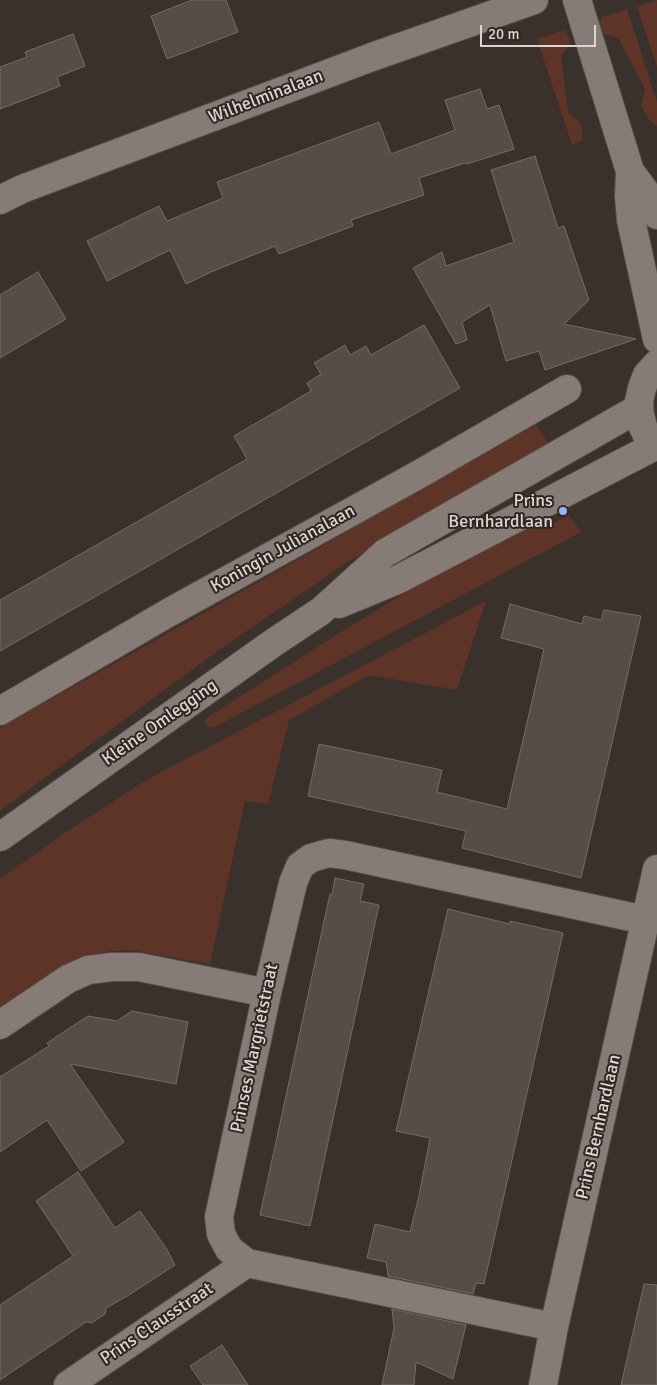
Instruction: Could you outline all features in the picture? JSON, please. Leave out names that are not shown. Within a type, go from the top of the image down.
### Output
[{"type":"street","name":"Wilhelminalaan","points":[[0,200],[31,186],[372,57],[534,0]]},
{"type":"street","points":[[577,0],[630,171],[646,193],[657,216]]},
{"type":"street","points":[[630,171],[629,196],[631,220],[657,339]]},
{"type":"street","points":[[656,447],[643,427],[639,408],[642,388],[647,376],[657,364]]},
{"type":"street","name":"Koningin Julianalaan","points":[[0,711],[168,613],[416,476],[567,389]]},
{"type":"street","name":"Kleine Omlegging","points":[[0,837],[273,643],[321,612],[385,553],[639,408]]},
{"type":"street","name":"Kleine Omlegging","points":[[321,612],[397,580],[656,447]]},
{"type":"street","name":"Prinses Margrietstraat","points":[[554,1327],[247,1263],[229,1249],[221,1234],[219,1217],[267,993],[293,883],[300,866],[311,858],[329,853],[645,920]]},
{"type":"street","name":"Prins Bernhardlaan","points":[[543,1385],[554,1327],[657,869]]},
{"type":"street","points":[[0,1025],[68,979],[88,970],[112,966],[139,967],[267,993]]},
{"type":"street","name":"Prins Clausstraat","points":[[68,1385],[247,1263]]},
{"type":"shaded area","points":[[657,0],[657,67],[637,7]]},
{"type":"shaded area","points":[[627,9],[657,102],[657,126],[651,123],[641,105],[645,89],[618,38],[602,34],[600,29],[601,18]]},
{"type":"shaded area","points":[[565,30],[571,44],[561,56],[568,112],[581,123],[583,140],[572,145],[537,39]]},
{"type":"shaded area","points":[[534,422],[551,447],[349,561],[219,650],[0,811],[0,728],[322,546]]},
{"type":"shaded area","points":[[547,512],[554,523],[569,515],[581,532],[215,727],[209,727],[204,723],[208,717],[344,630],[454,563]]},
{"type":"shaded area","points":[[486,601],[457,690],[369,675],[289,720],[268,804],[245,801],[210,964],[132,950],[110,951],[76,959],[0,1009],[0,879],[63,834],[148,779]]},
{"type":"building","points":[[192,0],[226,0],[238,32],[167,59],[151,16]]},
{"type":"building","points":[[73,34],[85,66],[57,77],[60,86],[0,109],[0,67],[27,57],[25,52]]},
{"type":"building","points":[[480,89],[487,109],[499,105],[514,149],[419,178],[424,195],[351,220],[353,226],[279,254],[275,246],[186,284],[170,250],[107,281],[87,241],[159,206],[167,221],[223,198],[217,182],[379,122],[391,154],[455,130],[445,100]]},
{"type":"building","points":[[535,156],[558,228],[564,226],[589,300],[564,324],[636,339],[545,370],[539,351],[506,361],[490,305],[462,322],[467,340],[456,344],[413,268],[442,252],[446,266],[514,242],[491,170]]},
{"type":"building","points":[[38,272],[66,319],[0,358],[0,295]]},
{"type":"building","points":[[424,325],[460,388],[0,651],[0,600],[247,459],[234,436],[311,391],[307,383],[321,374],[314,363],[345,345],[350,355],[366,346],[371,355]]},
{"type":"building","points":[[510,604],[582,624],[584,616],[601,620],[604,610],[641,616],[581,878],[462,848],[466,831],[308,796],[319,744],[442,770],[437,792],[507,809],[544,649],[501,638]]},
{"type":"building","points":[[335,878],[364,884],[360,901],[379,905],[310,1226],[260,1215]]},
{"type":"building","points":[[448,909],[510,924],[510,921],[563,933],[484,1284],[476,1283],[473,1294],[388,1276],[386,1262],[367,1258],[375,1224],[410,1232],[419,1196],[430,1138],[396,1131]]},
{"type":"building","points":[[132,1011],[188,1022],[176,1084],[70,1064],[124,1142],[81,1171],[47,1120],[0,1152],[0,1077],[49,1046],[47,1043],[88,1016],[117,1021]]},
{"type":"building","points":[[78,1172],[115,1228],[140,1211],[166,1248],[175,1265],[106,1308],[105,1314],[92,1323],[86,1322],[0,1380],[0,1305],[73,1256],[36,1201]]},
{"type":"building","points":[[644,1284],[657,1285],[657,1385],[621,1385]]},
{"type":"building","points":[[392,1309],[466,1325],[453,1379],[416,1362],[414,1385],[382,1385],[394,1328]]},
{"type":"building","points":[[222,1345],[248,1385],[203,1385],[190,1366]]},
{"type":"place","name":"Prins Bernhardlaan","points":[[563,511]]}]
